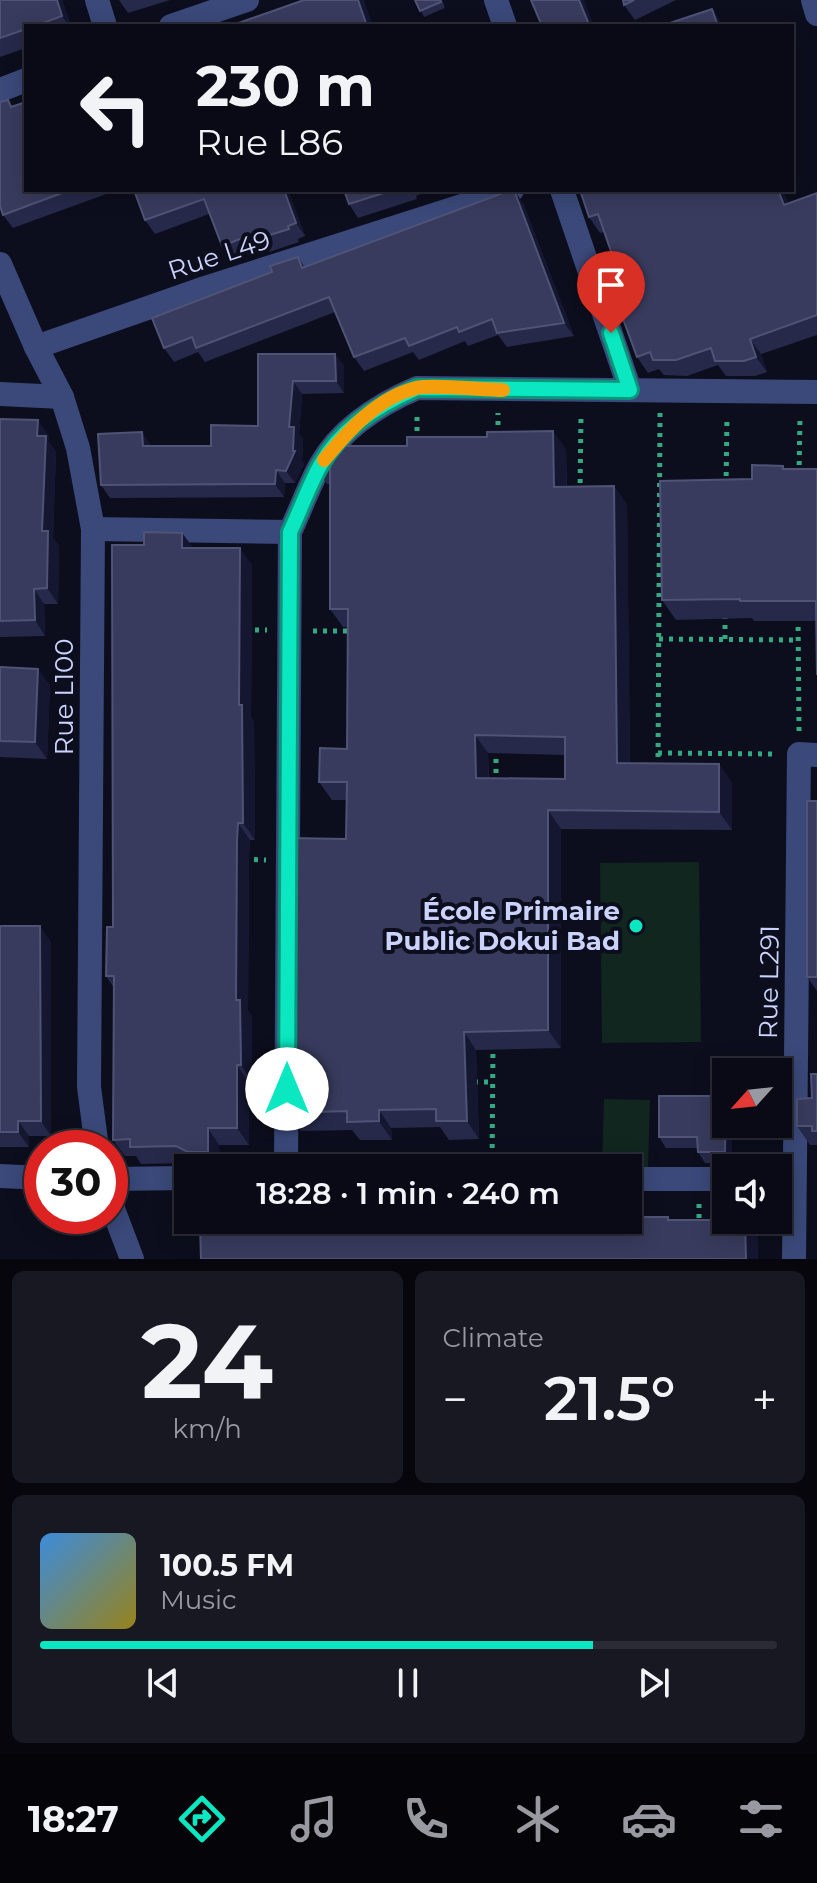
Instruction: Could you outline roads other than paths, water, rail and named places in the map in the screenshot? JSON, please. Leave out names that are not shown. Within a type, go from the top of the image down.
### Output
[{"type":"street","points":[[97,0],[104,24]]},
{"type":"street","points":[[177,24],[247,0]]},
{"type":"street","points":[[496,0],[504,24]]},
{"type":"street","points":[[813,0],[817,14]]},
{"type":"street","points":[[0,90],[24,81]]},
{"type":"street","name":"Rue L49","points":[[36,347],[199,290],[506,192]]},
{"type":"street","points":[[563,192],[630,390]]},
{"type":"street","name":"Rue L100","points":[[0,264],[36,347],[62,397],[78,448],[93,529],[89,1087],[95,1130]]},
{"type":"street","points":[[286,1154],[290,532],[322,461],[352,426],[387,401],[417,388],[808,392]]},
{"type":"street","points":[[0,394],[62,397]]},
{"type":"street","points":[[93,529],[290,532]]},
{"type":"street","name":"Rue L291","points":[[794,1259],[808,754]]},
{"type":"street","points":[[0,1176],[24,1177]]},
{"type":"street","points":[[128,1179],[174,1178]]},
{"type":"street","points":[[642,1179],[712,1179]]},
{"type":"street","points":[[123,1234],[132,1259]]},
{"type":"place","name":"École Primaire Public Dokui Bad","points":[[636,926]]}]
